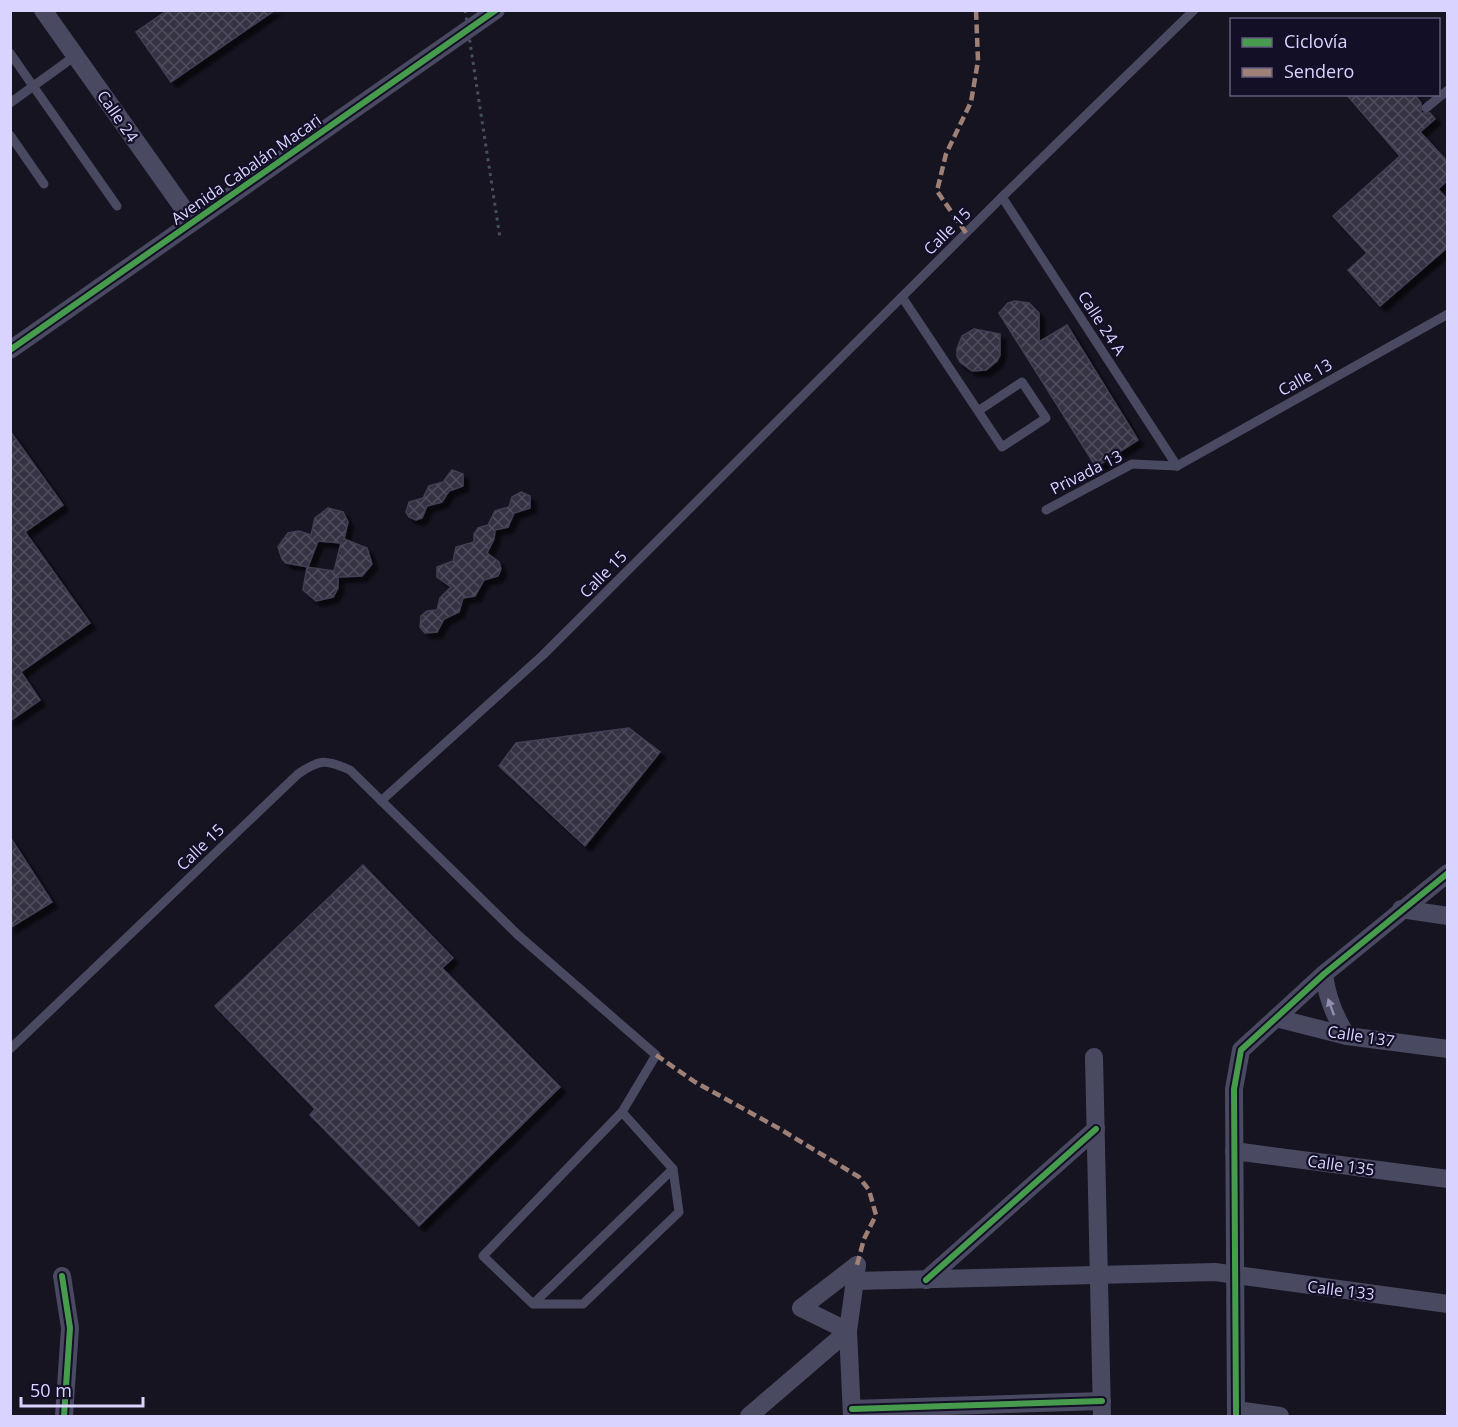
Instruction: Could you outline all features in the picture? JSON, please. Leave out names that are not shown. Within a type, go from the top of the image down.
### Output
[{"type":"street","name":"Calle 24","points":[[43,10],[193,222]]},
{"type":"street","name":"Avenida Cabalán Macari","points":[[10,350],[496,10]]},
{"type":"street","points":[[1280,1416],[1236,1413],[1234,1089],[1241,1050],[1324,974],[1448,873]]},
{"type":"street","points":[[1401,909],[1448,916]]},
{"type":"street","points":[[1324,974],[1327,996],[1335,1017],[1347,1036]]},
{"type":"street","name":"Calle 137","points":[[1276,1018],[1347,1036],[1448,1049]]},
{"type":"street","points":[[848,1332],[801,1308],[857,1265],[848,1332],[852,1413],[1102,1409],[1094,1057]]},
{"type":"street","points":[[926,1280],[1096,1129]]},
{"type":"street","name":"Calle 135","points":[[1234,1151],[1448,1179]]},
{"type":"street","name":"Calle 133","points":[[855,1281],[1215,1272],[1448,1304]]},
{"type":"street","points":[[62,1276],[70,1328],[64,1416]]},
{"type":"street","points":[[749,1416],[848,1332]]},
{"type":"lane","name":"Calle 15","points":[[10,1049],[306,768],[315,763],[330,761],[350,770],[381,801],[543,655],[1002,197],[1194,10]]},
{"type":"lane","points":[[10,53],[117,206]]},
{"type":"lane","points":[[10,103],[75,56]]},
{"type":"lane","points":[[1426,108],[1448,90]]},
{"type":"lane","points":[[10,135],[44,184]]},
{"type":"lane","name":"Calle 24 A","points":[[1002,197],[1178,466]]},
{"type":"lane","points":[[902,297],[978,411],[1002,447],[1046,418],[1022,382],[978,411]]},
{"type":"lane","name":"Calle 13","points":[[1178,466],[1448,314]]},
{"type":"lane","name":"Privada 13","points":[[1046,510],[1131,464],[1178,466]]},
{"type":"lane","points":[[381,801],[518,934],[656,1055],[622,1112],[483,1256],[533,1304],[583,1304],[679,1212],[673,1169],[622,1112]]},
{"type":"lane","points":[[533,1304],[673,1169]]},
{"type":"path","points":[[465,10],[500,238]]},
{"type":"building","points":[[168,10],[275,10],[171,82],[136,32]]},
{"type":"building","points":[[1348,96],[1416,96],[1421,103],[1421,113],[1430,113],[1435,119],[1420,132],[1448,162],[1448,180],[1438,189],[1448,200],[1448,247],[1380,306],[1348,270],[1367,253],[1333,216],[1400,156]]},
{"type":"building","points":[[1015,301],[1029,303],[1039,313],[1039,342],[1067,325],[1138,440],[1096,467],[999,313],[1008,303]]},
{"type":"building","points":[[974,329],[1000,334],[1000,355],[997,361],[986,370],[972,371],[960,362],[957,356],[962,336]]},
{"type":"building","points":[[10,431],[63,505],[25,532],[90,623],[21,672],[40,700],[10,721]]},
{"type":"building","points":[[452,470],[463,474],[463,486],[449,491],[442,502],[427,506],[422,518],[416,520],[409,517],[406,512],[409,502],[423,498],[429,486],[443,482]]},
{"type":"building","points":[[521,492],[530,496],[530,508],[514,513],[508,527],[495,530],[494,539],[487,553],[499,562],[501,569],[498,576],[484,580],[475,596],[463,598],[459,612],[444,619],[437,632],[425,633],[420,627],[421,616],[427,611],[437,610],[440,598],[451,587],[437,577],[437,567],[453,561],[456,547],[474,542],[474,534],[478,528],[488,525],[495,511],[509,507],[512,497]]},
{"type":"building","points":[[328,508],[343,512],[348,522],[344,539],[367,548],[372,564],[362,576],[338,577],[338,588],[333,597],[316,601],[303,590],[307,567],[334,571],[341,543],[318,541],[308,567],[286,563],[278,547],[288,533],[299,531],[311,535],[315,518]]},
{"type":"building","points":[[629,728],[660,752],[585,846],[499,766],[516,743]]},
{"type":"building","points":[[10,837],[52,902],[10,928]]},
{"type":"building","points":[[363,865],[453,958],[442,968],[560,1087],[419,1226],[310,1115],[315,1109],[215,1006]]},
{"type":"marked path","points":[[966,233],[937,191],[946,154],[971,102],[978,61],[976,10]]},
{"type":"marked path","points":[[656,1055],[695,1082],[780,1129],[859,1177],[869,1190],[876,1215],[864,1239],[857,1265]]},
{"type":"cycle path","points":[[10,350],[496,10]]},
{"type":"cycle path","points":[[1236,1416],[1234,1089],[1241,1050],[1324,974],[1448,873]]},
{"type":"cycle path","points":[[926,1280],[1096,1129]]},
{"type":"cycle path","points":[[62,1276],[70,1328],[64,1416]]},
{"type":"cycle path","points":[[852,1409],[1102,1401]]}]
